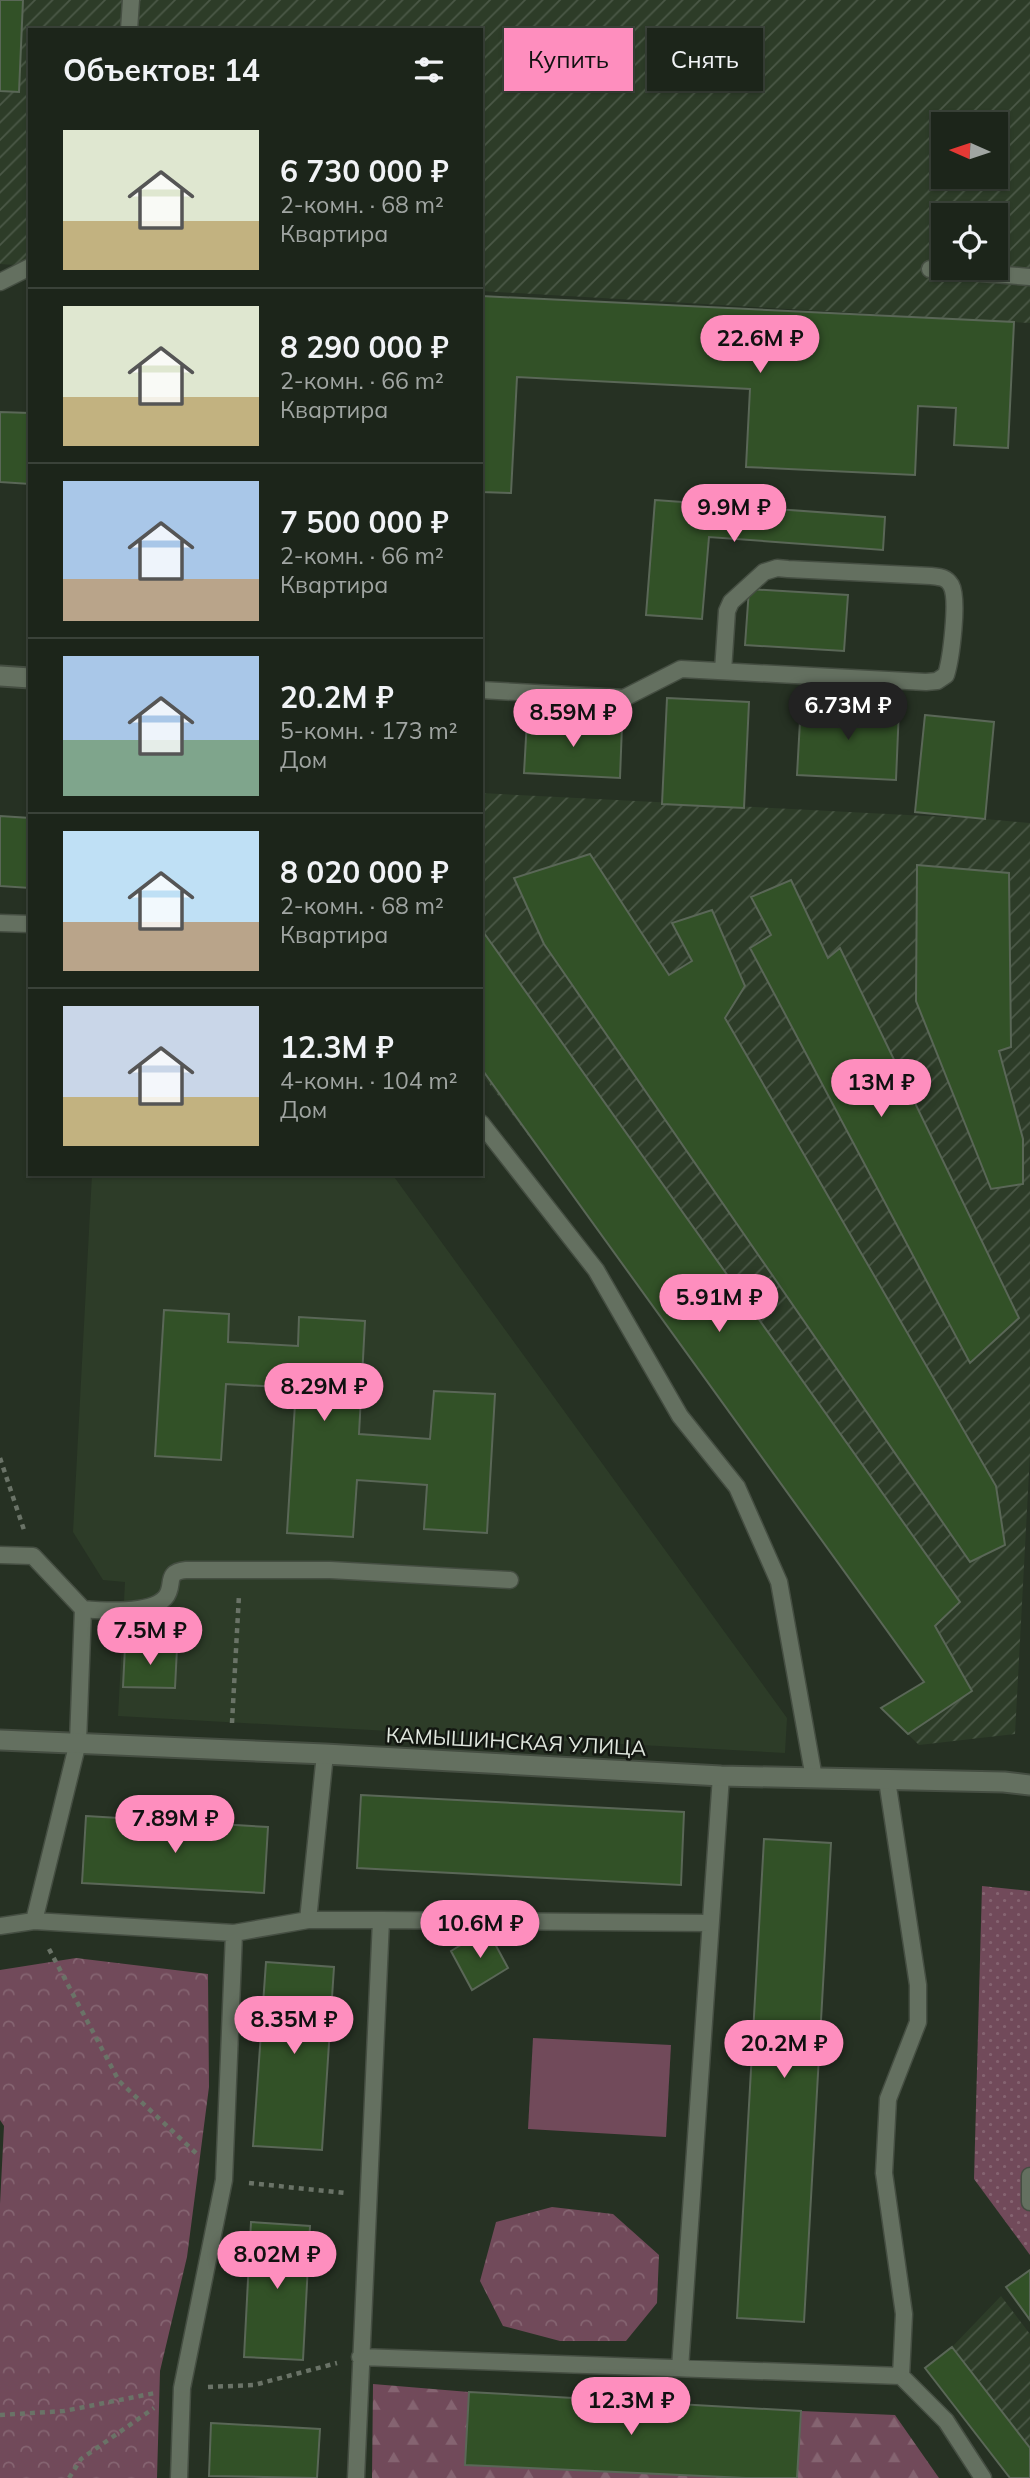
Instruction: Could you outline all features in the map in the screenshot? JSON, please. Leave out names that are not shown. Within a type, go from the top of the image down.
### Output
[{"type":"street","points":[[0,676],[28,678]]},
{"type":"street","name":"КАМЫШИНСКАЯ УЛИЦА","points":[[0,1740],[325,1754],[721,1776],[1004,1782],[1030,1785]]},
{"type":"lane","points":[[129,28],[131,0]]},
{"type":"lane","points":[[0,282],[28,268]]},
{"type":"lane","points":[[930,269],[1030,277]]},
{"type":"lane","points":[[483,691],[624,698],[681,669],[723,671],[937,681],[946,675],[951,660],[954,601],[951,586],[943,578],[931,576],[776,568],[764,572],[732,602],[727,611],[723,671]]},
{"type":"lane","points":[[0,923],[28,924]]},
{"type":"lane","points":[[483,1126],[596,1270],[680,1416],[737,1486],[779,1582],[814,1778]]},
{"type":"lane","points":[[0,1555],[33,1556],[83,1609],[123,1612],[156,1603],[167,1595],[172,1576],[177,1571],[330,1570],[510,1580]]},
{"type":"lane","points":[[34,1921],[78,1742],[83,1609]]},
{"type":"lane","points":[[308,1920],[325,1754]]},
{"type":"lane","points":[[680,2368],[721,1776]]},
{"type":"lane","points":[[887,1780],[918,1984],[918,2022],[888,2099],[886,2123],[884,2173],[904,2314],[901,2376]]},
{"type":"lane","points":[[0,1926],[34,1921],[234,1933],[308,1920],[710,1923]]},
{"type":"lane","points":[[356,2478],[381,1920]]},
{"type":"lane","points":[[179,2478],[182,2388],[224,2180],[234,1933]]},
{"type":"lane","points":[[1030,2176],[1030,2202]]},
{"type":"lane","points":[[360,2357],[901,2376],[946,2421],[983,2478]]},
{"type":"path","points":[[0,1458],[33,1556]]},
{"type":"path","points":[[232,1723],[241,1570]]},
{"type":"path","points":[[34,1921],[120,2081],[224,2180],[368,2195]]},
{"type":"path","points":[[0,2415],[64,2411],[182,2388]]},
{"type":"shaded area","points":[[0,0],[1030,0],[1030,323],[483,291],[483,28],[28,28],[28,266],[0,264]]},
{"type":"shaded area","points":[[483,793],[1030,823],[1030,1454],[1015,1734],[919,1745],[881,1708],[924,1682],[695,1356],[483,1076]]},
{"type":"shaded area","points":[[92,1176],[393,1176],[787,1718],[785,1753],[118,1716],[125,1582],[103,1580],[73,1532]]},
{"type":"shaded area","points":[[1001,2296],[1030,2334],[1030,2478],[1010,2478],[925,2368],[952,2347]]},
{"type":"green space","points":[[982,1886],[1030,1891],[1030,2255],[974,2179]]},
{"type":"green space","points":[[76,1958],[208,1974],[209,2087],[187,2257],[160,2371],[157,2478],[0,2478],[0,2204],[4,2126],[0,2120],[0,1970]]},
{"type":"green space","points":[[533,2038],[671,2045],[666,2137],[528,2129]]},
{"type":"green space","points":[[552,2207],[613,2214],[659,2255],[657,2303],[626,2341],[560,2341],[503,2326],[480,2281],[496,2222]]},
{"type":"green space","points":[[373,2384],[469,2392],[466,2465],[746,2478],[372,2478]]},
{"type":"green space","points":[[801,2411],[895,2415],[939,2478],[797,2478]]},
{"type":"building","points":[[0,0],[23,0],[19,92],[0,91]]},
{"type":"building","points":[[483,296],[1014,322],[1008,448],[954,445],[956,408],[918,406],[915,475],[746,467],[750,389],[517,377],[511,493],[483,492]]},
{"type":"building","points":[[0,412],[28,413],[28,484],[0,482]]},
{"type":"building","points":[[655,500],[885,517],[883,550],[709,537],[702,619],[646,615]]},
{"type":"building","points":[[749,589],[848,595],[844,651],[745,645]]},
{"type":"building","points":[[667,698],[749,702],[744,808],[662,804]]},
{"type":"building","points":[[801,703],[899,708],[896,780],[797,775]]},
{"type":"building","points":[[925,715],[994,722],[985,819],[915,812]]},
{"type":"building","points":[[527,720],[622,725],[620,778],[524,773]]},
{"type":"building","points":[[0,816],[28,818],[28,888],[0,886]]},
{"type":"building","points":[[590,854],[669,975],[692,961],[672,923],[712,910],[745,986],[725,1018],[996,1486],[1005,1545],[970,1562],[544,944],[514,878]]},
{"type":"building","points":[[917,865],[1009,873],[1011,1047],[999,1051],[1023,1139],[1023,1184],[991,1189],[916,1001]]},
{"type":"building","points":[[791,880],[828,958],[840,948],[1019,1318],[970,1363],[750,948],[771,935],[751,897]]},
{"type":"building","points":[[483,934],[960,1602],[935,1626],[972,1691],[908,1734],[881,1708],[924,1682],[483,1071]]},
{"type":"building","points":[[164,1310],[229,1314],[228,1342],[298,1346],[299,1317],[365,1321],[359,1434],[430,1439],[434,1391],[495,1394],[487,1533],[424,1529],[427,1485],[357,1480],[353,1537],[287,1533],[296,1388],[226,1384],[221,1460],[155,1456]]},
{"type":"building","points":[[125,1647],[177,1648],[175,1688],[123,1687]]},
{"type":"building","points":[[361,1795],[684,1812],[681,1885],[357,1868]]},
{"type":"building","points":[[86,1816],[268,1827],[264,1893],[82,1883]]},
{"type":"building","points":[[764,1839],[831,1843],[804,2322],[737,2318]]},
{"type":"building","points":[[487,1929],[508,1968],[472,1990],[451,1951]]},
{"type":"building","points":[[266,1962],[334,1967],[322,2150],[253,2146]]},
{"type":"building","points":[[251,2222],[310,2226],[303,2360],[244,2357]]},
{"type":"building","points":[[1030,2270],[1030,2320],[1006,2287]]},
{"type":"building","points":[[952,2347],[1030,2448],[1030,2478],[1010,2478],[925,2368]]},
{"type":"building","points":[[469,2392],[801,2411],[797,2478],[465,2465]]},
{"type":"building","points":[[211,2423],[320,2429],[317,2478],[209,2476]]}]
